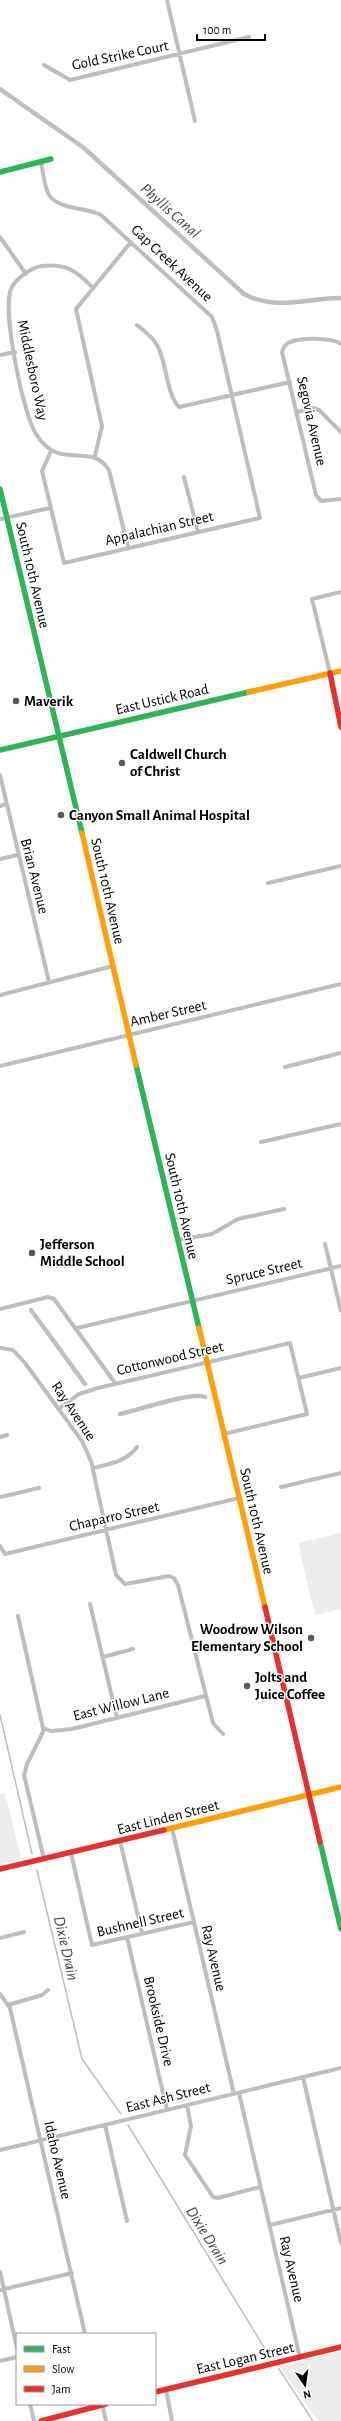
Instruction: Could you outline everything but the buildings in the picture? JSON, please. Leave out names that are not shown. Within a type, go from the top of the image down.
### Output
[{"type":"main road","points":[[0,172],[51,159]]},
{"type":"main road","name":"South 10th Avenue","points":[[0,489],[177,1240],[310,1794],[338,1902],[341,1929]]},
{"type":"main road","name":"East Ustick Road","points":[[0,750],[59,735],[341,671]]},
{"type":"main road","points":[[330,673],[341,727]]},
{"type":"main road","name":"East Linden Street","points":[[0,1869],[341,1787]]},
{"type":"main road","name":"East Logan Street","points":[[156,2392],[341,2347]]},
{"type":"main road","points":[[41,2421],[99,2405]]},
{"type":"street","points":[[167,0],[181,54],[195,121]]},
{"type":"street","name":"Gold Strike Court","points":[[44,65],[70,80],[249,37]]},
{"type":"street","name":"Gap Creek Avenue","points":[[41,162],[49,195],[54,201],[61,204],[94,210],[102,215],[212,317],[217,331],[260,518]]},
{"type":"street","points":[[0,237],[26,274]]},
{"type":"street","points":[[95,456],[102,426],[76,309],[92,287],[131,242]]},
{"type":"street","name":"Middlesboro Way","points":[[51,451],[36,435],[29,421],[10,332],[9,302],[11,288],[26,274],[37,267],[57,264],[80,274],[92,287]]},
{"type":"street","points":[[137,325],[156,343],[164,360],[174,402],[179,407],[231,394],[290,382]]},
{"type":"street","name":"Segovia Avenue","points":[[341,344],[328,339],[291,342],[284,346],[282,352],[316,495],[321,501],[341,499]]},
{"type":"street","points":[[0,355],[15,352]]},
{"type":"street","points":[[297,412],[312,408],[319,410],[341,432]]},
{"type":"street","points":[[0,519],[50,508],[42,471],[51,451],[72,456],[95,456],[104,461],[109,470],[128,547]]},
{"type":"street","points":[[184,477],[198,532]]},
{"type":"street","name":"Appalachian Street","points":[[50,508],[64,563],[128,547],[260,518]]},
{"type":"street","points":[[330,673],[312,599],[341,592]]},
{"type":"street","name":"Brian Avenue","points":[[0,775],[17,855],[49,982]]},
{"type":"street","points":[[0,806],[6,804]]},
{"type":"street","points":[[0,859],[17,855]]},
{"type":"street","points":[[268,883],[341,866]]},
{"type":"street","points":[[0,995],[113,966]]},
{"type":"street","name":"Amber Street","points":[[0,1066],[341,984]]},
{"type":"street","points":[[285,1067],[341,1053]]},
{"type":"street","points":[[260,1142],[341,1124]]},
{"type":"street","points":[[177,1240],[212,1234],[238,1219],[284,1209]]},
{"type":"street","points":[[325,1244],[341,1311]]},
{"type":"street","name":"Spruce Street","points":[[77,1328],[341,1266]]},
{"type":"street","points":[[0,1309],[48,1297],[54,1299],[77,1328],[115,1384]]},
{"type":"street","name":"Cottonwood Street","points":[[60,1408],[79,1394],[115,1384],[290,1343],[299,1378]]},
{"type":"street","name":"Ray Avenue","points":[[0,1348],[13,1350],[60,1408],[82,1441],[93,1468],[106,1530],[120,1581],[124,1584],[133,1584],[169,1576],[176,1582],[205,1696]]},
{"type":"street","points":[[224,1434],[307,1414],[299,1378],[341,1368]]},
{"type":"street","points":[[0,1437],[7,1435]]},
{"type":"street","points":[[93,1468],[117,1462],[131,1455],[136,1447]]},
{"type":"street","points":[[281,1487],[341,1473]]},
{"type":"street","points":[[0,1497],[39,1488]]},
{"type":"street","name":"Chaparro Street","points":[[0,1546],[5,1554],[239,1498]]},
{"type":"street","points":[[90,1604],[117,1718]]},
{"type":"street","points":[[18,1616],[44,1732],[27,1764],[24,1775],[44,1859]]},
{"type":"street","points":[[103,1657],[133,1649]]},
{"type":"street","points":[[205,1696],[213,1723],[222,1734]]},
{"type":"street","name":"East Willow Lane","points":[[43,1728],[51,1731],[72,1729],[205,1696]]},
{"type":"street","name":"Ray Avenue","points":[[172,1828],[236,2093],[270,2225],[300,2358]]},
{"type":"street","points":[[120,1841],[142,1934]]},
{"type":"street","name":"Bushnell Street","points":[[71,1853],[92,1945],[194,1922]]},
{"type":"street","points":[[0,1938],[24,1932]]},
{"type":"street","name":"Brookside Drive","points":[[127,1937],[167,2110]]},
{"type":"street","points":[[8,2005],[42,1995],[48,1990]]},
{"type":"street","name":"Idaho Avenue","points":[[0,1994],[8,2005],[86,2333]]},
{"type":"street","name":"East Ash Street","points":[[0,2150],[341,2068]]},
{"type":"street","points":[[303,2077],[341,2243]]},
{"type":"street","points":[[187,2105],[192,2126],[185,2155],[209,2193],[218,2198],[260,2188]]},
{"type":"street","points":[[105,2125],[127,2221]]},
{"type":"street","points":[[270,2225],[341,2208]]},
{"type":"street","points":[[0,2272],[2,2290],[16,2344]]},
{"type":"street","points":[[2,2290],[72,2273]]},
{"type":"street","points":[[0,2361],[16,2357]]},
{"type":"street","points":[[166,2389],[172,2421]]},
{"type":"street","points":[[30,2405],[34,2421]]},
{"type":"street","points":[[103,2405],[106,2421]]},
{"type":"shaded area","points":[[341,1533],[341,1609],[315,1615],[298,1543]]},
{"type":"shaded area","points":[[5,1793],[21,1859],[0,1864],[0,1794]]},
{"type":"shaded area","points":[[341,2351],[341,2421],[318,2421],[279,2366]]},
{"type":"waterway","name":"Phyllis Canal","points":[[0,89],[84,148],[244,294],[256,299],[280,303],[341,298]]},
{"type":"waterway","points":[[31,1310],[85,1384]]},
{"type":"waterway","points":[[120,1414],[177,1399],[199,1396],[205,1397]]},
{"type":"waterway","name":"Dixie Drain","points":[[0,1715],[32,1854]]},
{"type":"waterway","name":"Dixie Drain","points":[[37,1870],[82,2059],[121,2114]]},
{"type":"waterway","name":"Dixie Drain","points":[[128,2125],[270,2357]]},
{"type":"waterway","name":"Dixie Drain","points":[[279,2369],[313,2421]]},
{"type":"traffic: fast","points":[[0,172],[51,159]]},
{"type":"traffic: fast","points":[[0,489],[82,833]]},
{"type":"traffic: fast","points":[[0,750],[249,692]]},
{"type":"traffic: fast","points":[[136,1065],[199,1328]]},
{"type":"traffic: fast","points":[[320,1842],[341,1929]]},
{"type":"traffic: slow","points":[[249,692],[341,671]]},
{"type":"traffic: slow","points":[[82,833],[136,1065]]},
{"type":"traffic: slow","points":[[199,1328],[265,1607]]},
{"type":"traffic: slow","points":[[164,1830],[341,1787]]},
{"type":"traffic: jam","points":[[330,673],[341,727]]},
{"type":"traffic: jam","points":[[265,1607],[320,1842]]},
{"type":"traffic: jam","points":[[0,1869],[164,1830]]},
{"type":"traffic: jam","points":[[156,2392],[341,2347]]},
{"type":"traffic: jam","points":[[41,2421],[102,2405]]},
{"type":"place","name":"Maverik","points":[[16,701]]},
{"type":"place","name":"Caldwell Church of Christ","points":[[122,763]]},
{"type":"place","name":"Canyon Small Animal Hospital","points":[[61,815]]},
{"type":"place","name":"Jefferson Middle School","points":[[32,1253]]},
{"type":"place","name":"Woodrow Wilson Elementary School","points":[[311,1638]]},
{"type":"place","name":"Jolts and Juice Coffee","points":[[247,1686]]}]
